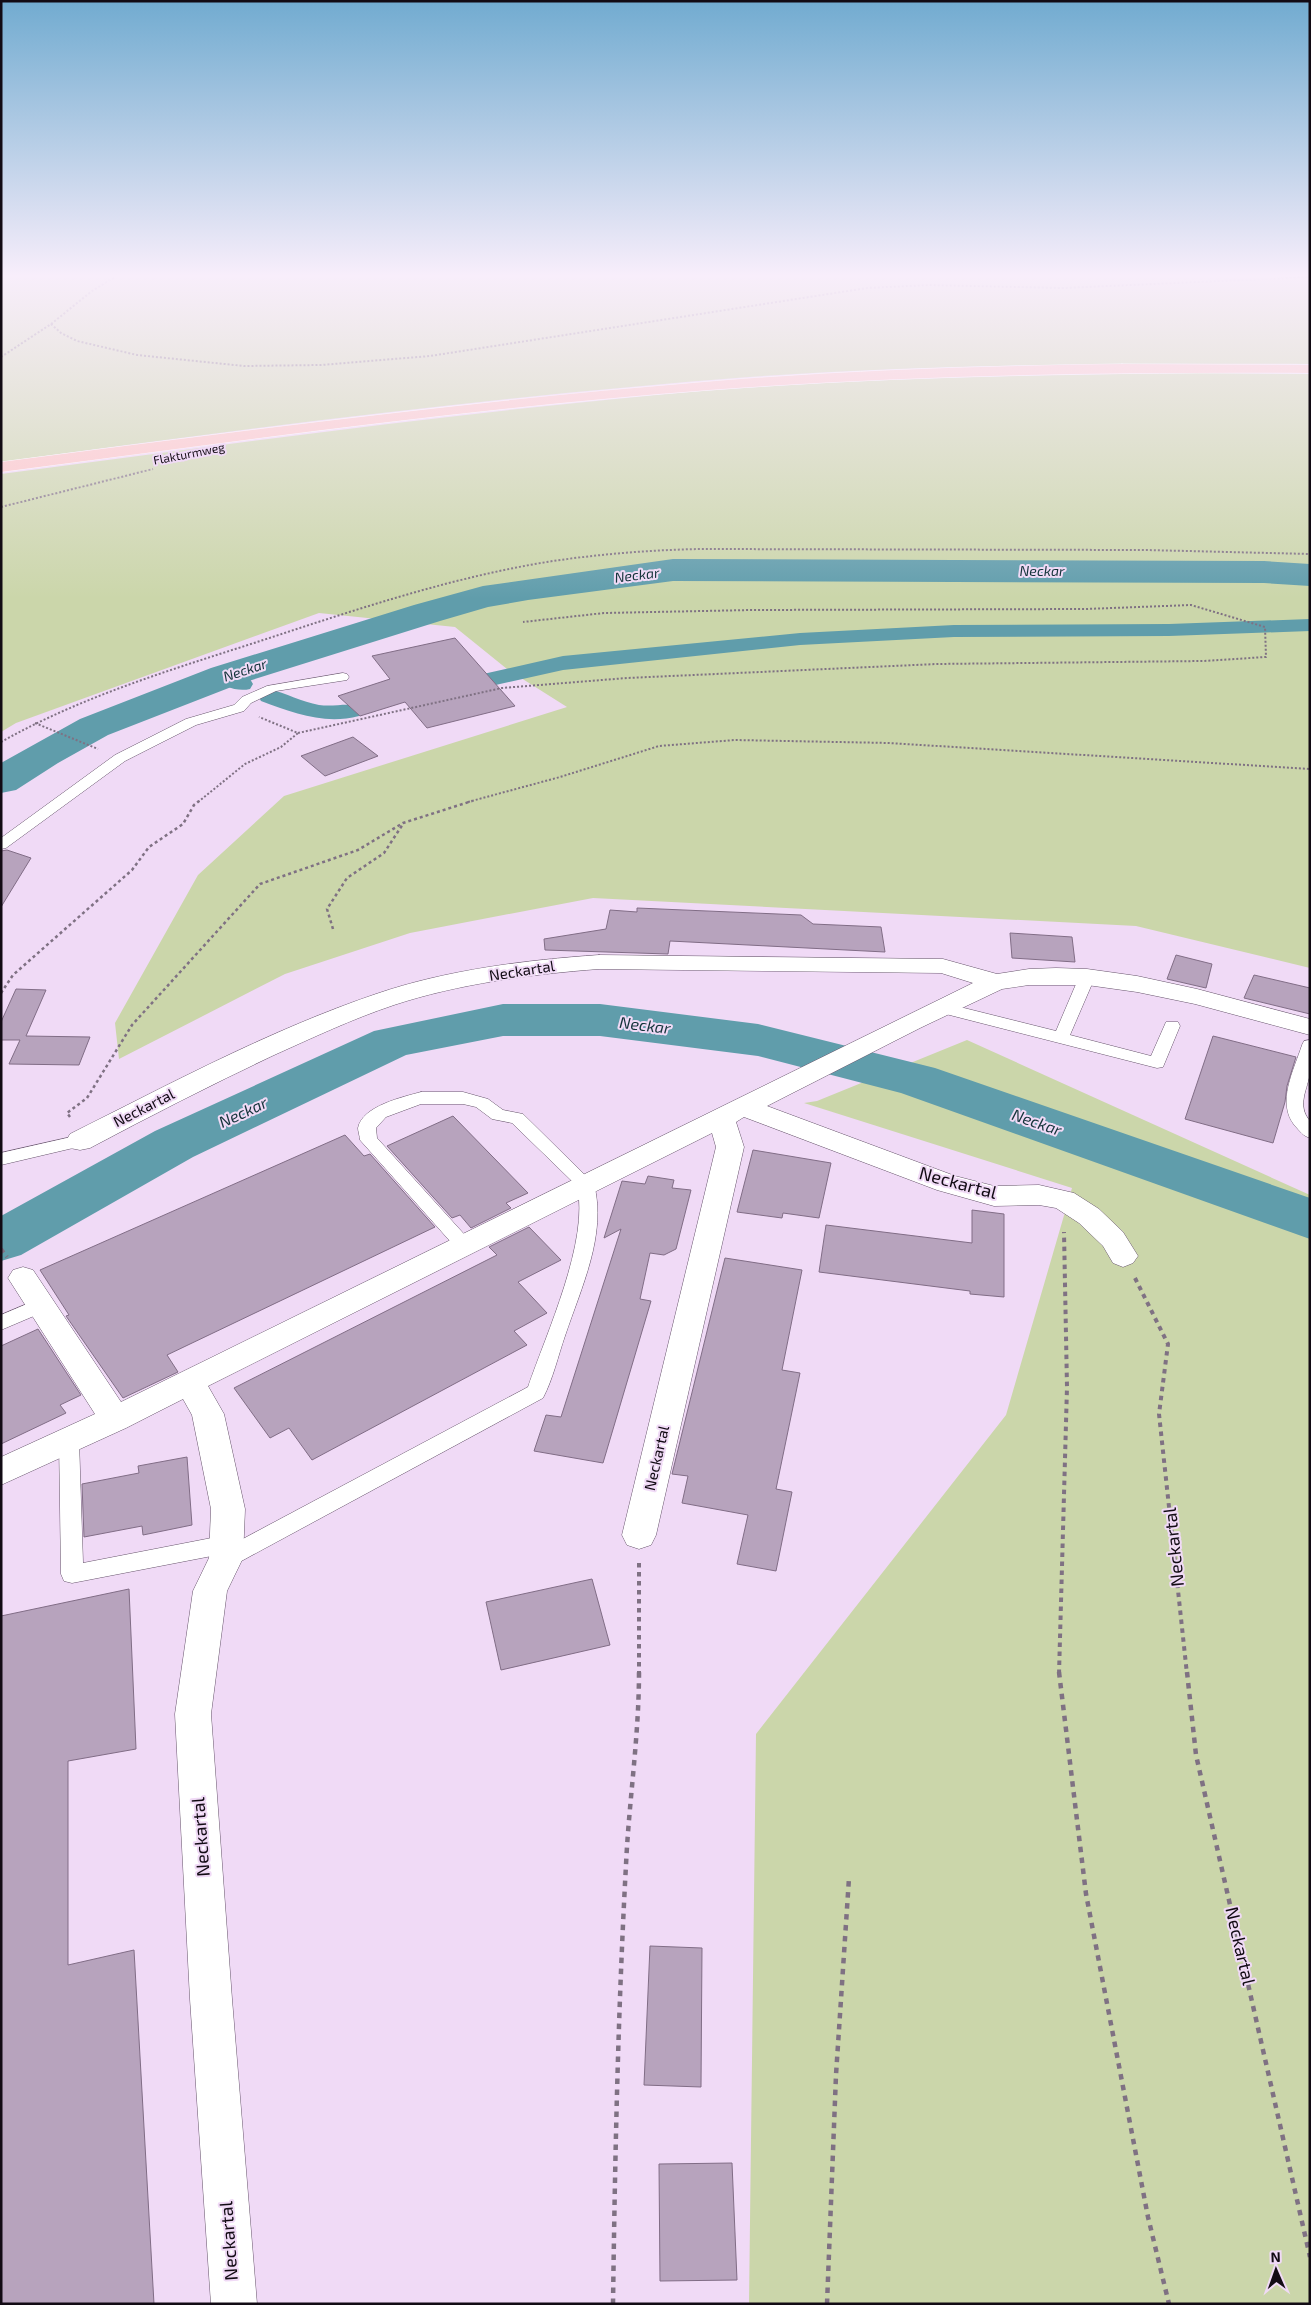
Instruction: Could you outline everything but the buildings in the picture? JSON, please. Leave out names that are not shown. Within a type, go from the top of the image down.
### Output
[{"type":"main road","points":[[1,467],[452,410],[737,385]]},
{"type":"street","name":"Neckartal","points":[[86,1138],[191,1084],[352,1011],[439,985],[545,966],[599,962],[943,966],[996,982]]},
{"type":"street","name":"Neckartal","points":[[1,1472],[115,1419],[940,1007],[996,982],[1030,977],[1088,977],[1137,984],[1197,997],[1310,1026]]},
{"type":"street","name":"Neckartal","points":[[743,1107],[948,1183],[994,1196],[1039,1195],[1064,1200],[1089,1216],[1107,1233],[1123,1256]]},
{"type":"street","name":"Neckartal","points":[[639,1535],[730,1148],[743,1107]]},
{"type":"street","points":[[23,1278],[115,1419]]},
{"type":"street","name":"Neckartal","points":[[189,1381],[198,1392],[208,1414],[228,1509],[227,1551],[210,1591],[193,1714],[211,1999],[234,2304]]},
{"type":"lane","points":[[1,845],[120,758],[191,722],[239,708],[244,700],[286,684],[343,678]]},
{"type":"lane","points":[[1061,1038],[1088,977]]},
{"type":"lane","points":[[940,1007],[1157,1063],[1172,1026]]},
{"type":"lane","points":[[1310,1045],[1294,1098],[1298,1118],[1310,1132]]},
{"type":"lane","points":[[69,1440],[72,1574],[227,1551],[536,1392],[582,1259],[589,1200],[584,1184],[517,1118],[498,1115],[482,1103],[463,1098],[421,1098],[403,1103],[372,1119],[367,1128],[369,1140],[464,1244]]},
{"type":"lane","points":[[1,1159],[86,1138]]},
{"type":"lane","points":[[1,1323],[41,1305]]},
{"type":"path","name":"Flakturmweg","points":[[1,508],[161,468]]},
{"type":"path","points":[[1,742],[34,723],[102,694],[172,669],[370,605],[465,579],[595,556],[655,550],[725,549],[1124,549],[1310,554]]},
{"type":"path","points":[[1,993],[12,975],[132,870],[149,846],[183,824],[194,805],[245,764],[281,747],[298,733],[502,688],[627,678],[937,664],[1203,661],[1266,657],[1265,627],[1191,605],[1077,609],[752,610],[604,614],[523,622]]},
{"type":"path","points":[[239,708],[298,733]]},
{"type":"path","points":[[34,723],[99,749]]},
{"type":"path","points":[[86,1138],[67,1113],[75,1104],[87,1098],[100,1074],[132,1025],[260,884],[358,850],[403,823],[461,804],[560,777],[659,746],[735,740],[889,744],[1310,769]]},
{"type":"path","points":[[334,929],[327,909],[347,878],[384,854],[403,823]]},
{"type":"path","points":[[1064,1200],[1067,1387],[1058,1666],[1086,1894],[1148,2217],[1169,2304]]},
{"type":"path","name":"Neckartal","points":[[1123,1256],[1168,1344],[1159,1414],[1196,1755],[1310,2257]]},
{"type":"path","points":[[613,2304],[617,2051],[626,1862],[639,1721],[639,1535]]},
{"type":"path","points":[[827,2304],[836,2075],[849,1878]]},
{"type":"green space","points":[[1,385],[660,385],[468,403],[1,462]]},
{"type":"green space","points":[[808,385],[1310,385],[1310,968],[1136,926],[593,898],[410,933],[285,974],[119,1059],[115,1023],[198,875],[284,796],[567,707],[507,669],[455,627],[319,613],[16,723],[1,732],[1,474],[439,418],[615,399]]},
{"type":"green space","points":[[967,1040],[1310,1195],[1310,2304],[749,2304],[756,1734],[1006,1415],[1072,1188],[804,1103],[817,1101]]},
{"type":"waterway","name":"Neckar","points":[[1,781],[44,754],[94,727],[225,676],[427,613],[483,597],[528,589],[673,570],[1264,572],[1310,575]]},
{"type":"waterway","points":[[451,688],[563,663],[800,639],[954,631],[1169,630],[1310,625]]},
{"type":"waterway","points":[[225,676],[242,684]]},
{"type":"waterway","points":[[269,696],[319,712],[340,713],[351,711]]},
{"type":"waterway","name":"Neckar","points":[[1,1241],[174,1144],[392,1042],[503,1020],[600,1020],[758,1040],[917,1080],[1310,1219]]}]
